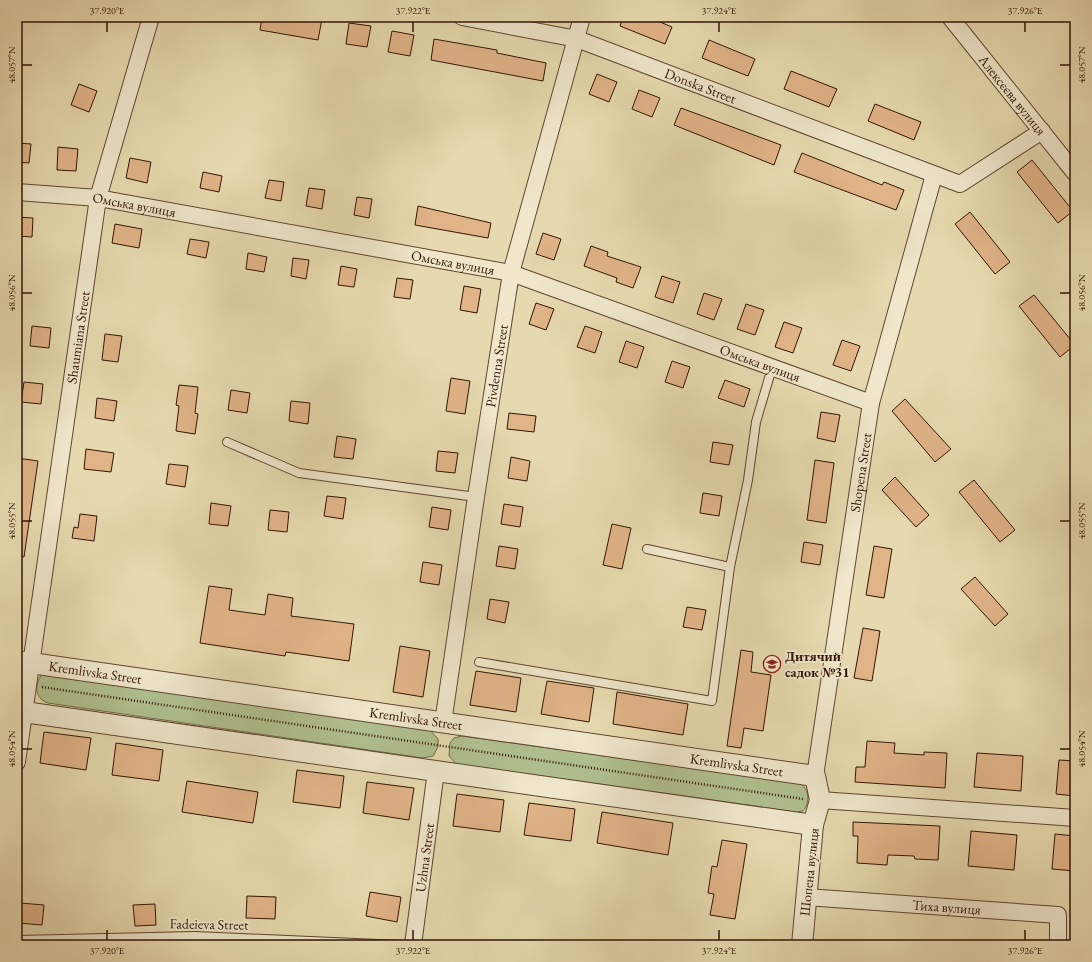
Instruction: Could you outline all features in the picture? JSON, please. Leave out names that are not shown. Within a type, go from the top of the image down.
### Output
[{"type":"street","name":"Shaumiana Street","points":[[21,711],[28,685],[24,662],[98,198],[151,17]]},
{"type":"street","name":"Donska Street","points":[[462,17],[577,39],[960,184],[1042,131]]},
{"type":"street","name":"Pivdenna Street","points":[[443,723],[511,273],[582,17]]},
{"type":"street","name":"Алексєєва вулиця","points":[[950,17],[1075,173]]},
{"type":"street","name":"Shopena Street","points":[[815,776],[871,403],[934,175]]},
{"type":"street","name":"Омська вулиця","points":[[17,192],[98,198],[511,273],[871,403]]},
{"type":"street","name":"Kremlivska Street","points":[[24,662],[815,776]]},
{"type":"street","points":[[17,762],[21,711],[812,825]]},
{"type":"street","name":"Uzhna Street","points":[[413,945],[436,771]]},
{"type":"street","name":"Шопена вулиця","points":[[802,945],[812,825],[820,800],[815,776]]},
{"type":"street","points":[[820,800],[1075,818]]},
{"type":"street","name":"Тиха вулиця","points":[[806,897],[1058,915],[1058,945]]},
{"type":"lane","points":[[479,662],[712,701],[730,568],[748,480],[756,422],[772,368]]},
{"type":"lane","points":[[227,442],[299,473],[476,497]]},
{"type":"lane","points":[[648,549],[730,568]]},
{"type":"lane","name":"Fadeieva Street","points":[[17,940],[195,936],[400,945]]},
{"type":"path","points":[[28,685],[820,800]]},
{"type":"green space","points":[[42,674],[430,730],[438,739],[438,747],[433,756],[423,758],[48,703],[40,698],[37,691],[39,678]]},
{"type":"green space","points":[[462,736],[799,783],[805,788],[808,800],[803,811],[796,812],[456,764],[449,756],[450,743],[454,738]]},
{"type":"building","points":[[262,17],[311,17],[322,19],[318,40],[260,30]]},
{"type":"building","points":[[623,17],[648,17],[672,27],[665,44],[620,26]]},
{"type":"building","points":[[349,23],[371,26],[367,47],[346,44]]},
{"type":"building","points":[[392,31],[414,35],[410,56],[388,52]]},
{"type":"building","points":[[434,39],[497,50],[497,53],[546,63],[543,81],[431,60]]},
{"type":"building","points":[[709,40],[755,59],[748,76],[702,58]]},
{"type":"building","points":[[791,71],[837,89],[829,107],[784,89]]},
{"type":"building","points":[[597,74],[617,82],[609,102],[589,94]]},
{"type":"building","points":[[79,84],[97,91],[89,112],[71,105]]},
{"type":"building","points":[[639,90],[660,98],[652,117],[632,109]]},
{"type":"building","points":[[875,104],[921,122],[914,140],[868,121]]},
{"type":"building","points":[[681,108],[781,145],[774,165],[674,125]]},
{"type":"building","points":[[17,143],[31,144],[29,163],[17,162]]},
{"type":"building","points":[[58,147],[78,149],[76,171],[57,170]]},
{"type":"building","points":[[802,153],[882,185],[884,182],[904,190],[896,210],[794,172]]},
{"type":"building","points":[[130,158],[151,162],[147,183],[126,178]]},
{"type":"building","points":[[1032,160],[1073,211],[1058,223],[1017,172]]},
{"type":"building","points":[[203,172],[222,176],[219,192],[200,188]]},
{"type":"building","points":[[269,180],[284,182],[281,201],[265,198]]},
{"type":"building","points":[[309,188],[325,190],[322,209],[306,206]]},
{"type":"building","points":[[357,197],[372,199],[369,218],[354,215]]},
{"type":"building","points":[[418,206],[491,223],[488,238],[415,225]]},
{"type":"building","points":[[970,212],[1010,262],[995,274],[955,224]]},
{"type":"building","points":[[17,217],[33,218],[32,237],[17,236]]},
{"type":"building","points":[[115,224],[142,229],[139,248],[112,243]]},
{"type":"building","points":[[543,233],[561,239],[554,260],[536,254]]},
{"type":"building","points":[[190,239],[209,242],[206,258],[187,254]]},
{"type":"building","points":[[591,246],[608,252],[607,256],[641,267],[633,288],[616,282],[617,278],[584,266]]},
{"type":"building","points":[[248,253],[267,257],[264,272],[246,269]]},
{"type":"building","points":[[293,258],[309,260],[306,279],[291,276]]},
{"type":"building","points":[[341,266],[357,269],[354,287],[338,285]]},
{"type":"building","points":[[662,276],[680,282],[673,303],[655,297]]},
{"type":"building","points":[[397,278],[413,280],[410,299],[394,297]]},
{"type":"building","points":[[464,286],[481,289],[477,313],[460,310]]},
{"type":"building","points":[[704,293],[722,299],[714,320],[697,314]]},
{"type":"building","points":[[1034,295],[1075,345],[1060,357],[1019,306]]},
{"type":"building","points":[[536,303],[554,309],[546,330],[529,324]]},
{"type":"building","points":[[746,304],[764,310],[755,335],[737,329]]},
{"type":"building","points":[[784,322],[802,328],[793,353],[775,347]]},
{"type":"building","points":[[32,326],[51,328],[49,348],[30,346]]},
{"type":"building","points":[[585,326],[602,332],[595,353],[577,347]]},
{"type":"building","points":[[105,334],[122,336],[118,362],[102,360]]},
{"type":"building","points":[[842,340],[860,346],[851,371],[833,365]]},
{"type":"building","points":[[626,341],[644,347],[637,368],[619,362]]},
{"type":"building","points":[[672,361],[690,367],[683,388],[665,382]]},
{"type":"building","points":[[451,378],[470,381],[465,414],[446,411]]},
{"type":"building","points":[[725,380],[750,389],[744,407],[718,398]]},
{"type":"building","points":[[24,382],[43,384],[41,404],[21,402]]},
{"type":"building","points":[[179,385],[198,387],[195,413],[198,414],[195,434],[176,431],[179,406],[176,405]]},
{"type":"building","points":[[231,390],[250,393],[247,413],[228,410]]},
{"type":"building","points":[[97,398],[117,401],[114,421],[95,418]]},
{"type":"building","points":[[905,399],[951,449],[935,462],[892,411]]},
{"type":"building","points":[[291,401],[310,403],[308,424],[289,421]]},
{"type":"building","points":[[821,412],[840,415],[835,442],[817,438]]},
{"type":"building","points":[[509,413],[536,416],[534,432],[507,429]]},
{"type":"building","points":[[337,436],[356,439],[353,459],[334,457]]},
{"type":"building","points":[[713,442],[733,445],[729,465],[710,462]]},
{"type":"building","points":[[86,449],[114,453],[111,472],[84,469]]},
{"type":"building","points":[[438,451],[458,453],[455,473],[436,471]]},
{"type":"building","points":[[511,457],[530,461],[527,481],[508,478]]},
{"type":"building","points":[[17,458],[38,461],[24,557],[17,557]]},
{"type":"building","points":[[815,460],[834,463],[826,523],[807,520]]},
{"type":"building","points":[[169,464],[188,466],[185,487],[166,484]]},
{"type":"building","points":[[895,477],[929,515],[916,527],[882,490]]},
{"type":"building","points":[[974,480],[1015,530],[1000,542],[959,492]]},
{"type":"building","points":[[703,493],[722,496],[719,516],[700,513]]},
{"type":"building","points":[[327,496],[346,498],[343,519],[324,516]]},
{"type":"building","points":[[211,503],[231,506],[228,526],[209,524]]},
{"type":"building","points":[[504,504],[523,507],[520,527],[501,524]]},
{"type":"building","points":[[432,507],[451,510],[448,530],[429,527]]},
{"type":"building","points":[[270,510],[289,512],[287,532],[268,530]]},
{"type":"building","points":[[80,514],[97,516],[94,541],[72,538],[74,527],[78,528]]},
{"type":"building","points":[[612,524],[631,528],[622,569],[603,565]]},
{"type":"building","points":[[804,542],[823,545],[820,565],[801,562]]},
{"type":"building","points":[[499,546],[518,549],[515,569],[496,566]]},
{"type":"building","points":[[874,546],[892,549],[884,598],[866,595]]},
{"type":"building","points":[[423,562],[442,565],[439,585],[420,582]]},
{"type":"building","points":[[975,577],[1008,614],[995,626],[961,589]]},
{"type":"building","points":[[209,586],[232,589],[229,610],[265,615],[268,594],[293,598],[291,616],[354,624],[349,661],[286,652],[285,656],[200,643]]},
{"type":"building","points":[[490,599],[509,602],[505,623],[487,619]]},
{"type":"building","points":[[687,607],[706,610],[702,630],[683,627]]},
{"type":"building","points":[[863,628],[880,631],[872,681],[854,678]]},
{"type":"building","points":[[400,646],[430,651],[423,697],[393,692]]},
{"type":"building","points":[[741,650],[753,652],[751,672],[771,675],[763,731],[744,728],[741,748],[727,746]]},
{"type":"building","points":[[476,671],[521,678],[516,712],[470,705]]},
{"type":"building","points":[[547,681],[594,688],[589,722],[541,714]]},
{"type":"building","points":[[617,692],[688,704],[683,735],[613,724]]},
{"type":"building","points":[[44,732],[91,738],[86,770],[40,763]]},
{"type":"building","points":[[867,741],[895,743],[894,753],[924,755],[924,752],[947,753],[945,788],[855,782],[856,767],[865,767]]},
{"type":"building","points":[[116,743],[163,750],[159,781],[112,775]]},
{"type":"building","points":[[977,753],[1023,756],[1021,791],[974,787]]},
{"type":"building","points":[[1059,760],[1075,761],[1075,796],[1056,794]]},
{"type":"building","points":[[297,770],[344,776],[340,808],[293,802]]},
{"type":"building","points":[[187,781],[258,792],[253,823],[182,812]]},
{"type":"building","points":[[367,782],[414,788],[409,820],[363,813]]},
{"type":"building","points":[[457,794],[504,800],[500,832],[453,826]]},
{"type":"building","points":[[529,803],[575,809],[571,841],[524,835]]},
{"type":"building","points":[[602,812],[673,823],[668,855],[597,843]]},
{"type":"building","points":[[853,822],[940,826],[938,860],[915,859],[914,856],[888,855],[887,865],[857,863],[858,836],[853,836]]},
{"type":"building","points":[[971,831],[1017,835],[1014,870],[968,866]]},
{"type":"building","points":[[1055,834],[1075,836],[1075,871],[1052,869]]},
{"type":"building","points":[[722,840],[747,844],[735,919],[710,915],[714,894],[708,893],[712,866],[717,867]]},
{"type":"building","points":[[370,892],[401,897],[397,922],[366,916]]},
{"type":"building","points":[[247,896],[276,897],[275,919],[246,918]]},
{"type":"building","points":[[20,903],[44,905],[42,925],[18,923]]},
{"type":"building","points":[[155,904],[156,925],[135,926],[133,905]]},
{"type":"place","name":"Дитячий садок №31","points":[[772,664]]}]
